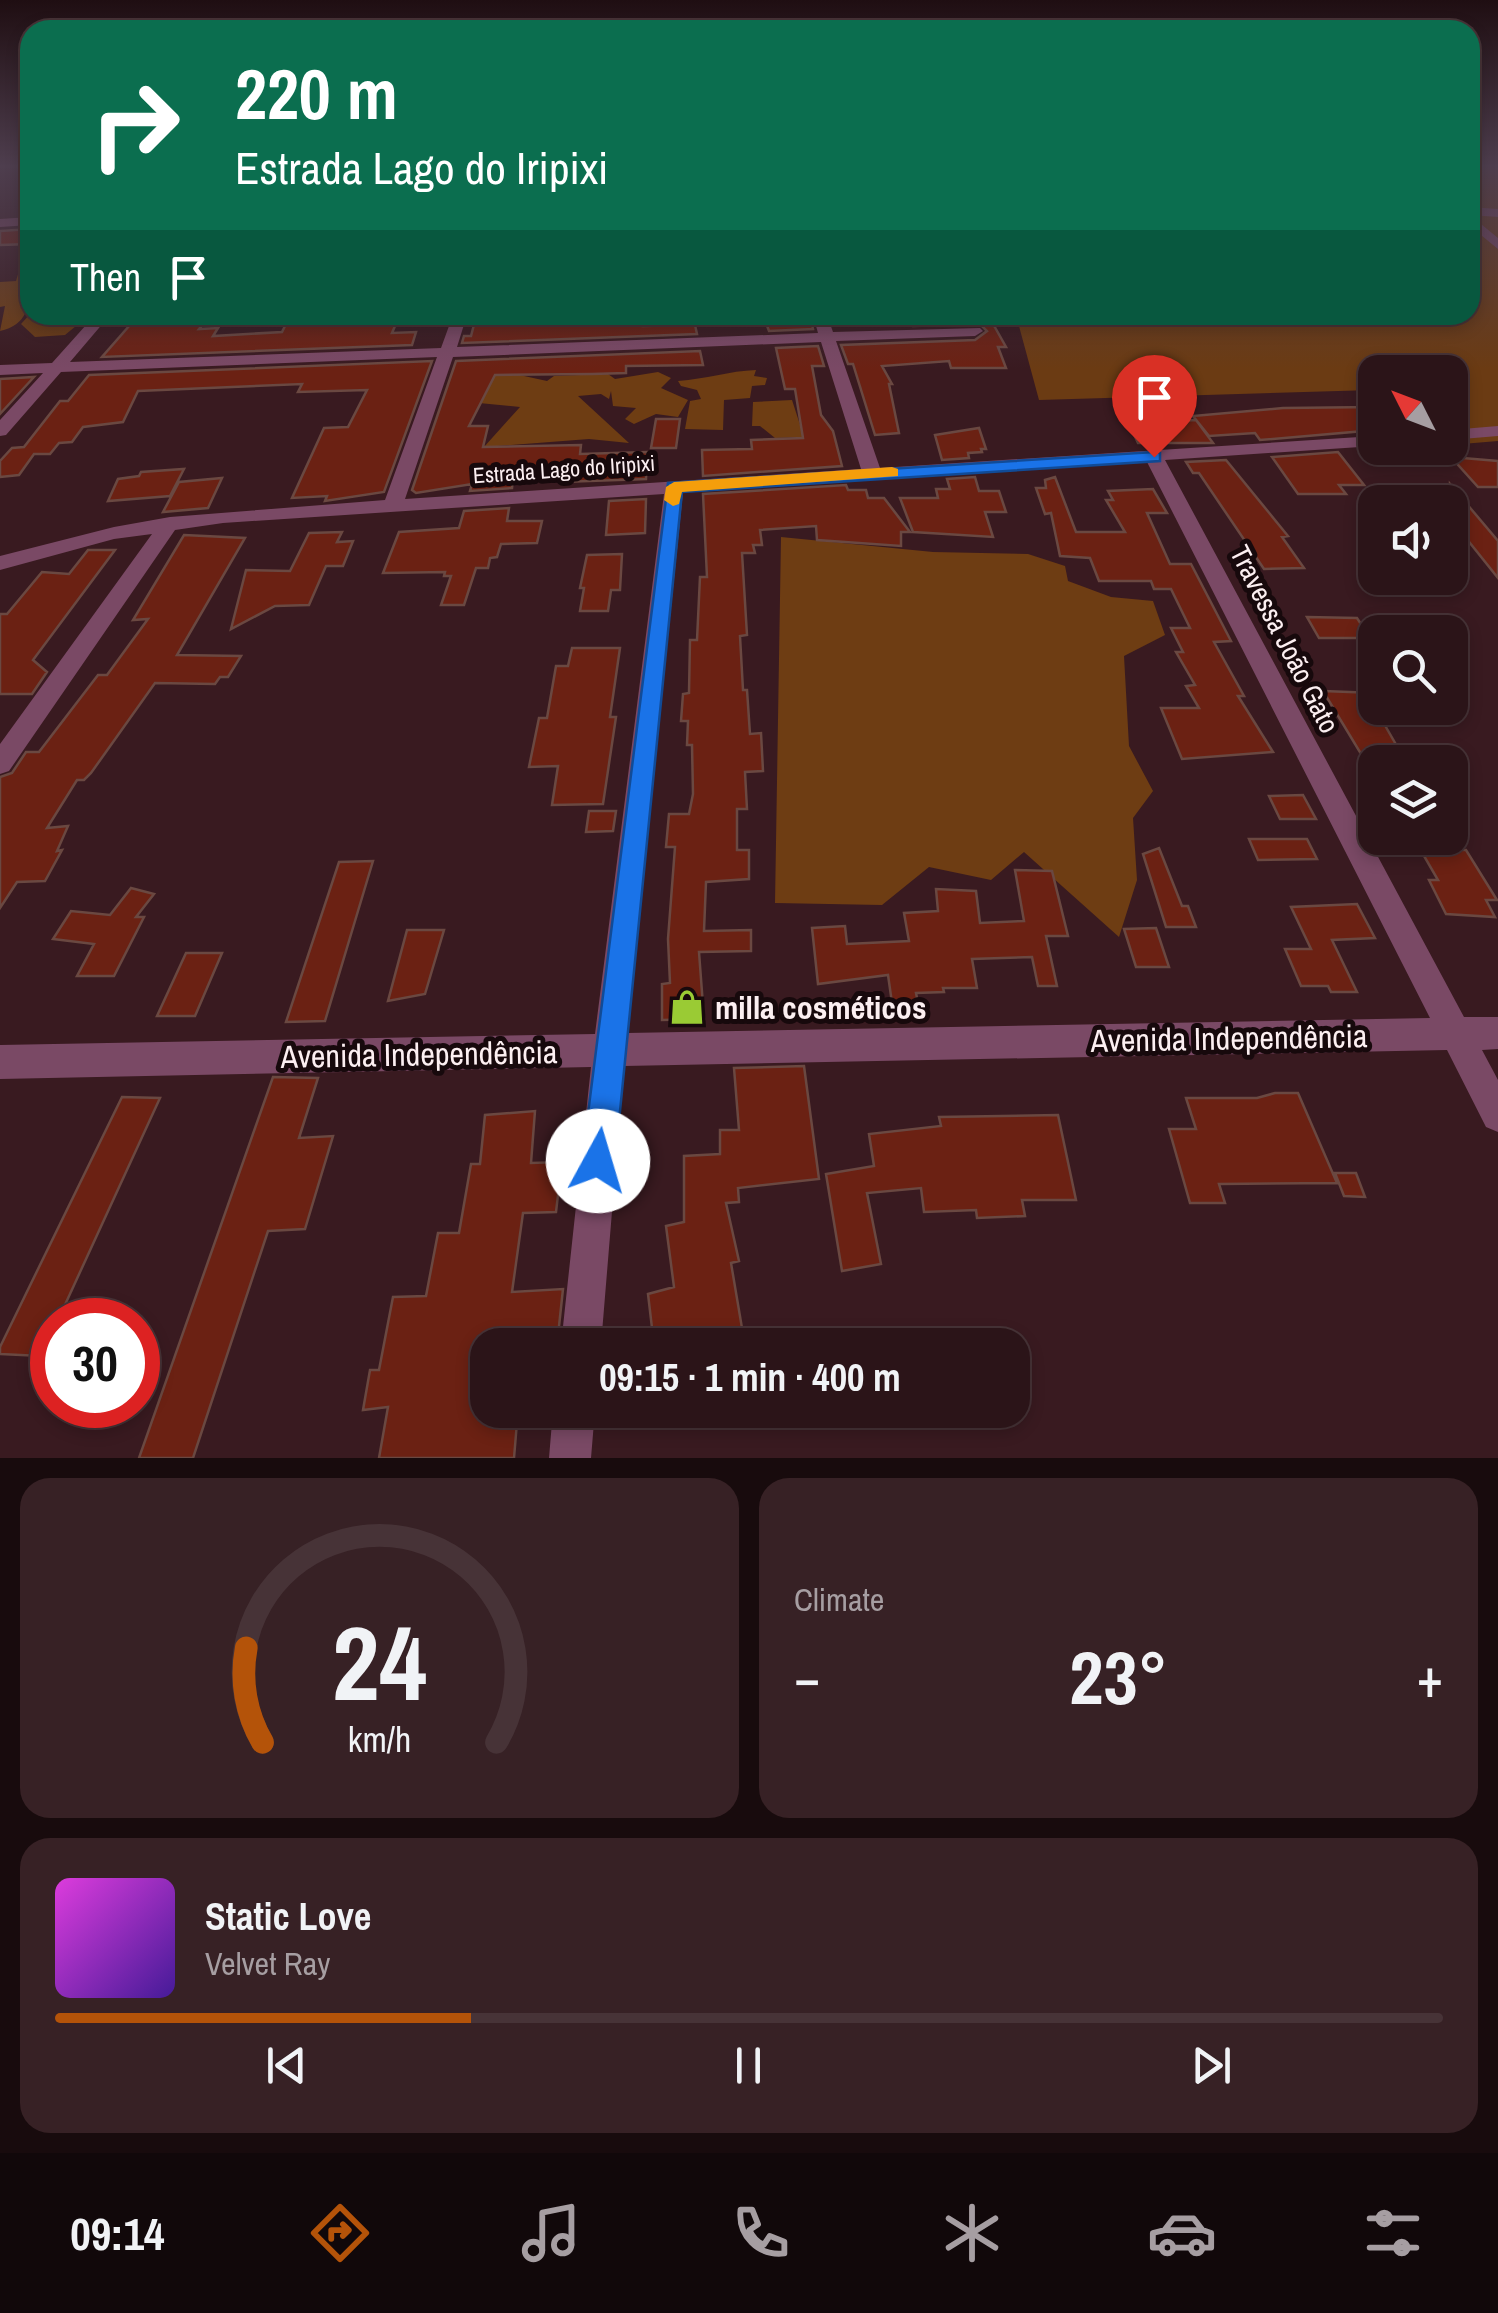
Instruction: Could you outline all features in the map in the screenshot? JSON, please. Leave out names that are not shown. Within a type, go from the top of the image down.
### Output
[{"type":"street","points":[[0,430],[94,325]]},
{"type":"street","points":[[393,506],[457,325]]},
{"type":"street","points":[[823,325],[872,473]]},
{"type":"street","points":[[0,370],[975,330]]},
{"type":"street","points":[[1468,434],[1498,432]]},
{"type":"street","name":"Estrada Lago do Iripixi","points":[[0,563],[114,533],[170,523],[1358,441]]},
{"type":"street","name":"Travessa João Gato","points":[[1154,457],[1452,1034],[1498,1115]]},
{"type":"street","points":[[583,1328],[609,1050],[674,487]]},
{"type":"street","points":[[0,764],[170,523]]},
{"type":"street","name":"Avenida Independência","points":[[0,1062],[1498,1033]]},
{"type":"street","points":[[570,1458],[572,1428]]},
{"type":"shaded area","points":[[1480,233],[1498,233],[1498,441],[1468,444],[1468,355],[1358,355],[1358,390],[1039,400],[1019,325],[1480,325]]},
{"type":"shaded area","points":[[20,267],[20,321],[0,331],[5,306],[0,307],[0,282],[16,281]]},
{"type":"shaded area","points":[[22,325],[77,325],[65,335],[35,337]]},
{"type":"shaded area","points":[[497,370],[547,381],[554,376],[608,374],[615,379],[658,372],[671,378],[661,388],[688,400],[678,417],[656,414],[634,424],[625,419],[636,408],[613,406],[611,391],[609,399],[601,394],[578,396],[629,443],[589,439],[484,447],[520,407],[479,403]]},
{"type":"shaded area","points":[[756,370],[754,376],[767,378],[765,385],[752,386],[750,398],[724,400],[723,430],[685,429],[690,401],[701,399],[697,390],[681,386],[678,381]]},
{"type":"shaded area","points":[[792,400],[804,437],[775,438],[760,426],[752,426],[753,402]]},
{"type":"shaded area","points":[[781,537],[933,552],[1028,554],[1065,566],[1068,581],[1111,597],[1153,601],[1165,635],[1124,656],[1129,746],[1153,791],[1133,818],[1137,880],[1119,937],[1024,852],[991,880],[929,867],[882,905],[775,903]]},
{"type":"building","points":[[0,233],[20,233],[20,244],[0,245]]},
{"type":"building","points":[[130,325],[202,325],[199,329],[218,328],[213,336],[282,332],[286,325],[395,325],[392,333],[416,332],[412,345],[102,357]]},
{"type":"building","points":[[474,325],[695,325],[697,334],[462,343],[464,336],[471,336]]},
{"type":"building","points":[[767,325],[812,325],[813,329],[769,331]]},
{"type":"building","points":[[981,325],[994,325],[1006,347],[998,347],[1006,368],[951,368],[949,361],[882,366],[892,384],[899,433],[875,435],[853,364],[848,364],[841,345],[975,340],[987,331]]},
{"type":"building","points":[[818,346],[824,366],[812,366],[821,415],[833,431],[842,466],[703,476],[702,450],[752,449],[751,440],[803,438],[795,389],[785,389],[776,348]]},
{"type":"building","points":[[700,351],[703,365],[626,366],[626,373],[495,375],[469,426],[488,426],[483,447],[581,445],[580,454],[647,452],[646,479],[513,479],[512,488],[470,491],[472,484],[416,493],[412,490],[456,361]]},
{"type":"building","points":[[432,361],[384,492],[325,501],[327,496],[292,498],[324,428],[348,427],[367,390],[298,392],[302,384],[138,391],[123,422],[83,427],[72,442],[59,443],[50,454],[34,454],[19,475],[0,477],[0,461],[12,448],[24,447],[60,401],[68,401],[89,375]]},
{"type":"building","points":[[34,377],[0,414],[0,379]]},
{"type":"building","points":[[1358,407],[1358,431],[1260,440],[1255,433],[1209,436],[1193,416],[1283,408]]},
{"type":"building","points":[[656,419],[680,419],[676,448],[651,448]]},
{"type":"building","points":[[1196,420],[1213,443],[1138,443],[1129,424]]},
{"type":"building","points":[[979,428],[986,449],[968,453],[969,458],[942,460],[935,435]]},
{"type":"building","points":[[1338,452],[1364,485],[1339,485],[1346,494],[1298,494],[1272,457]]},
{"type":"building","points":[[1468,458],[1498,461],[1498,487],[1478,487],[1458,465],[1468,465]]},
{"type":"building","points":[[1226,460],[1288,536],[1282,537],[1304,568],[1264,569],[1199,473],[1193,473],[1186,462]]},
{"type":"building","points":[[184,469],[170,496],[108,501],[118,479],[139,476],[141,472]]},
{"type":"building","points":[[975,477],[979,491],[999,491],[1006,512],[985,512],[993,537],[913,532],[900,498],[938,498],[936,489],[950,489],[947,479]]},
{"type":"building","points":[[1055,477],[1076,532],[1125,532],[1106,500],[1113,500],[1108,491],[1153,489],[1167,513],[1147,513],[1170,564],[1191,564],[1231,641],[1214,642],[1244,696],[1238,696],[1273,752],[1182,759],[1161,708],[1199,708],[1186,686],[1195,685],[1176,652],[1183,652],[1171,628],[1190,628],[1171,589],[1154,589],[1151,581],[1099,581],[1090,558],[1060,556],[1051,513],[1045,514],[1036,488],[1046,488],[1045,480]]},
{"type":"building","points":[[222,478],[208,508],[163,512],[179,482]]},
{"type":"building","points":[[846,485],[848,490],[866,490],[868,498],[884,498],[910,532],[901,532],[901,546],[817,540],[816,526],[760,530],[762,545],[753,545],[755,553],[742,553],[747,635],[740,636],[743,690],[747,690],[750,734],[761,733],[763,771],[745,772],[747,809],[737,809],[737,850],[749,850],[749,879],[706,882],[704,931],[751,930],[751,951],[699,952],[704,1019],[662,1020],[662,984],[670,983],[668,939],[675,847],[666,847],[669,814],[689,814],[693,794],[692,745],[687,745],[688,721],[681,721],[683,694],[689,693],[690,640],[697,640],[700,577],[707,577],[703,494]]},
{"type":"building","points":[[646,499],[645,533],[606,535],[609,501]]},
{"type":"building","points":[[1468,505],[1498,541],[1498,578],[1468,540]]},
{"type":"building","points":[[509,508],[507,521],[542,521],[537,543],[501,544],[497,557],[490,558],[488,568],[476,568],[464,605],[441,605],[451,576],[444,576],[445,572],[383,573],[399,532],[459,528],[464,511]]},
{"type":"building","points":[[342,532],[337,542],[353,541],[343,566],[326,566],[309,605],[275,606],[231,629],[246,570],[290,571],[309,533]]},
{"type":"building","points":[[184,535],[245,538],[177,655],[241,656],[228,677],[220,677],[215,684],[155,683],[91,773],[84,780],[77,780],[47,828],[68,826],[57,851],[62,850],[45,881],[17,882],[0,908],[0,777],[12,773],[26,752],[39,752],[98,675],[107,675],[148,619],[133,620]]},
{"type":"building","points":[[88,550],[115,550],[33,660],[47,672],[32,694],[0,694],[0,614],[7,614],[42,572],[69,574]]},
{"type":"building","points":[[622,554],[620,590],[611,590],[608,611],[580,611],[587,555]]},
{"type":"building","points":[[1307,617],[1358,620],[1358,638],[1319,638]]},
{"type":"building","points":[[572,648],[620,648],[610,717],[616,717],[603,804],[552,805],[558,766],[529,767],[539,718],[547,718],[556,666],[568,666]]},
{"type":"building","points":[[1323,691],[1358,692],[1358,725],[1385,725],[1396,745],[1358,745],[1358,749]]},
{"type":"building","points":[[1303,795],[1316,819],[1280,819],[1269,796]]},
{"type":"building","points":[[589,811],[616,811],[613,831],[586,832]]},
{"type":"building","points":[[1249,839],[1307,839],[1317,859],[1258,860]]},
{"type":"building","points":[[1159,848],[1182,906],[1188,906],[1196,927],[1166,927],[1143,854]]},
{"type":"building","points":[[1468,853],[1497,900],[1486,900],[1495,917],[1446,914],[1429,880],[1438,880],[1423,855]]},
{"type":"building","points":[[373,861],[325,1021],[286,1022],[339,862]]},
{"type":"building","points":[[1015,870],[1052,871],[1068,936],[1046,936],[1057,986],[1038,986],[1032,957],[972,959],[977,988],[916,993],[919,1008],[893,1010],[888,975],[818,984],[812,928],[845,926],[847,944],[909,941],[904,913],[938,911],[936,889],[976,891],[980,923],[1024,921]]},
{"type":"building","points":[[131,888],[154,894],[136,917],[144,917],[114,976],[77,976],[94,944],[53,939],[71,911],[110,915]]},
{"type":"building","points":[[1357,904],[1375,938],[1332,940],[1357,992],[1301,986],[1285,949],[1311,949],[1291,907]]},
{"type":"building","points":[[1156,928],[1169,967],[1136,967],[1124,929]]},
{"type":"building","points":[[407,930],[444,930],[425,994],[388,1001]]},
{"type":"building","points":[[186,953],[222,953],[195,1016],[157,1016]]},
{"type":"building","points":[[804,1066],[819,1179],[738,1188],[739,1202],[726,1203],[739,1261],[731,1263],[742,1328],[652,1328],[648,1294],[674,1287],[666,1226],[684,1222],[684,1156],[720,1154],[720,1130],[739,1130],[734,1068]]},
{"type":"building","points":[[273,1077],[318,1078],[299,1138],[333,1136],[305,1229],[268,1231],[193,1458],[139,1458],[150,1428],[160,1428],[160,1398]]},
{"type":"building","points":[[1298,1093],[1337,1183],[1219,1184],[1225,1203],[1190,1203],[1169,1129],[1196,1129],[1186,1098],[1257,1098]]},
{"type":"building","points":[[122,1097],[160,1098],[68,1298],[30,1298],[30,1355],[0,1354],[0,1347]]},
{"type":"building","points":[[535,1111],[531,1163],[562,1162],[556,1212],[523,1213],[512,1292],[563,1289],[559,1328],[470,1328],[470,1428],[516,1428],[514,1458],[379,1458],[388,1407],[363,1410],[370,1370],[379,1370],[393,1297],[426,1296],[438,1233],[459,1233],[471,1164],[480,1164],[485,1115]]},
{"type":"building","points":[[1058,1115],[1076,1200],[1022,1200],[1025,1216],[977,1218],[976,1210],[924,1212],[921,1188],[867,1193],[881,1264],[842,1271],[826,1174],[874,1166],[869,1134],[941,1126],[939,1117]]},
{"type":"building","points":[[1335,1173],[1356,1173],[1365,1197],[1344,1196]]},
{"type":"slow traffic","points":[[673,500],[674,487],[892,472]]},
{"type":"place","name":"milla cosméticos","points":[[687,1007]]},
{"type":"route","points":[[598,1161],[674,487],[1154,457]]}]
